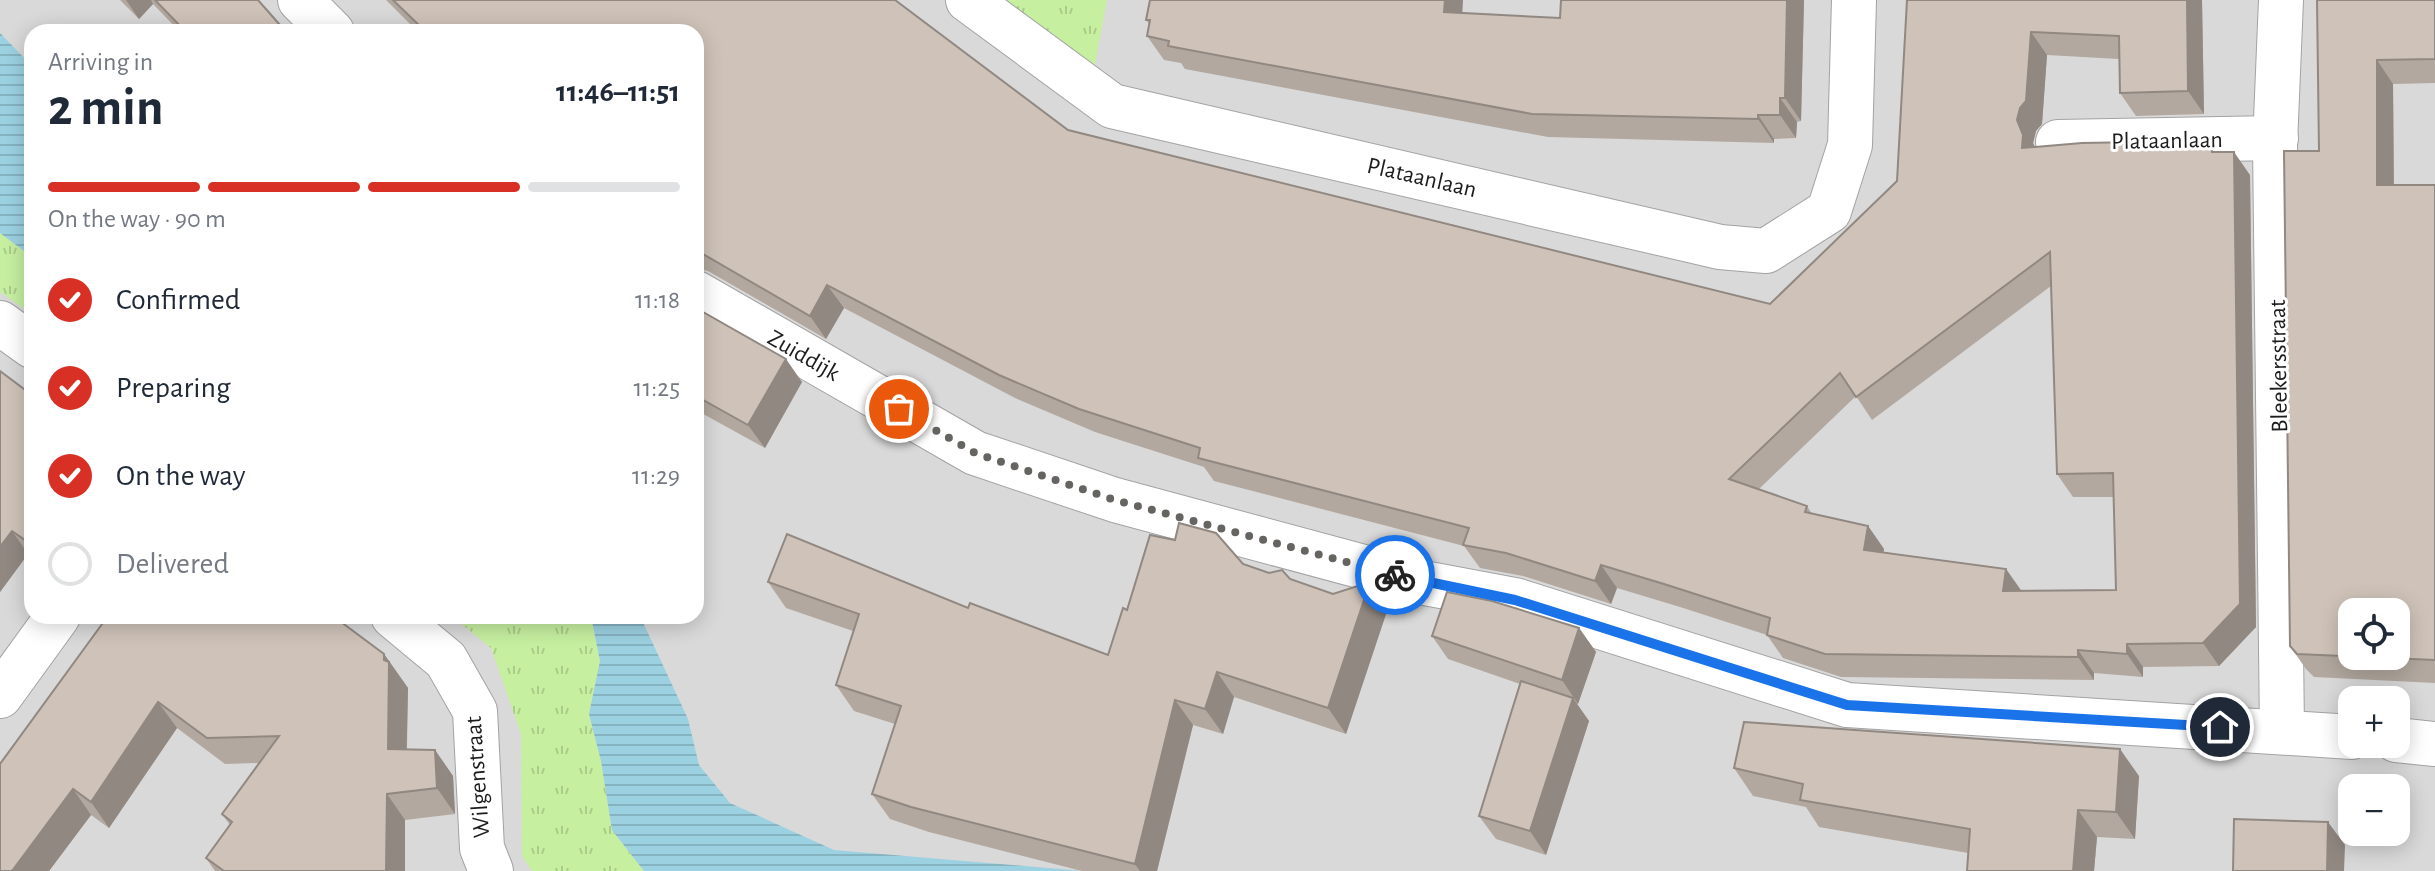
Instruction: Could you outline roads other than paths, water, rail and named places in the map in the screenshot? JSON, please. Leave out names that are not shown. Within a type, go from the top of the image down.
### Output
[{"type":"street","points":[[300,0],[324,24]]},
{"type":"street","name":"Plataanlaan","points":[[968,0],[1112,106],[1720,247],[1766,251],[1829,211],[1850,145],[1854,0]]},
{"type":"street","name":"Bleekersstraat","points":[[2281,0],[2276,138],[2282,731]]},
{"type":"street","name":"Plataanlaan","points":[[2058,142],[2276,138]]},
{"type":"street","name":"Zuiddijk","points":[[704,298],[975,453],[1115,500],[1419,582],[1515,600],[1847,705],[2338,736]]},
{"type":"street","points":[[0,323],[24,340]]},
{"type":"street","points":[[0,696],[52,624]]},
{"type":"street","name":"Wilgenstraat","points":[[403,624],[446,660],[475,711],[482,848],[491,871]]},
{"type":"street","points":[[2410,741],[2435,744]]},
{"type":"water","points":[[0,33],[24,58],[24,251],[0,233]]},
{"type":"water","points":[[593,624],[644,624],[688,719],[699,765],[730,803],[834,850],[1085,871],[644,871],[612,830],[601,761],[589,714],[600,661]]}]
